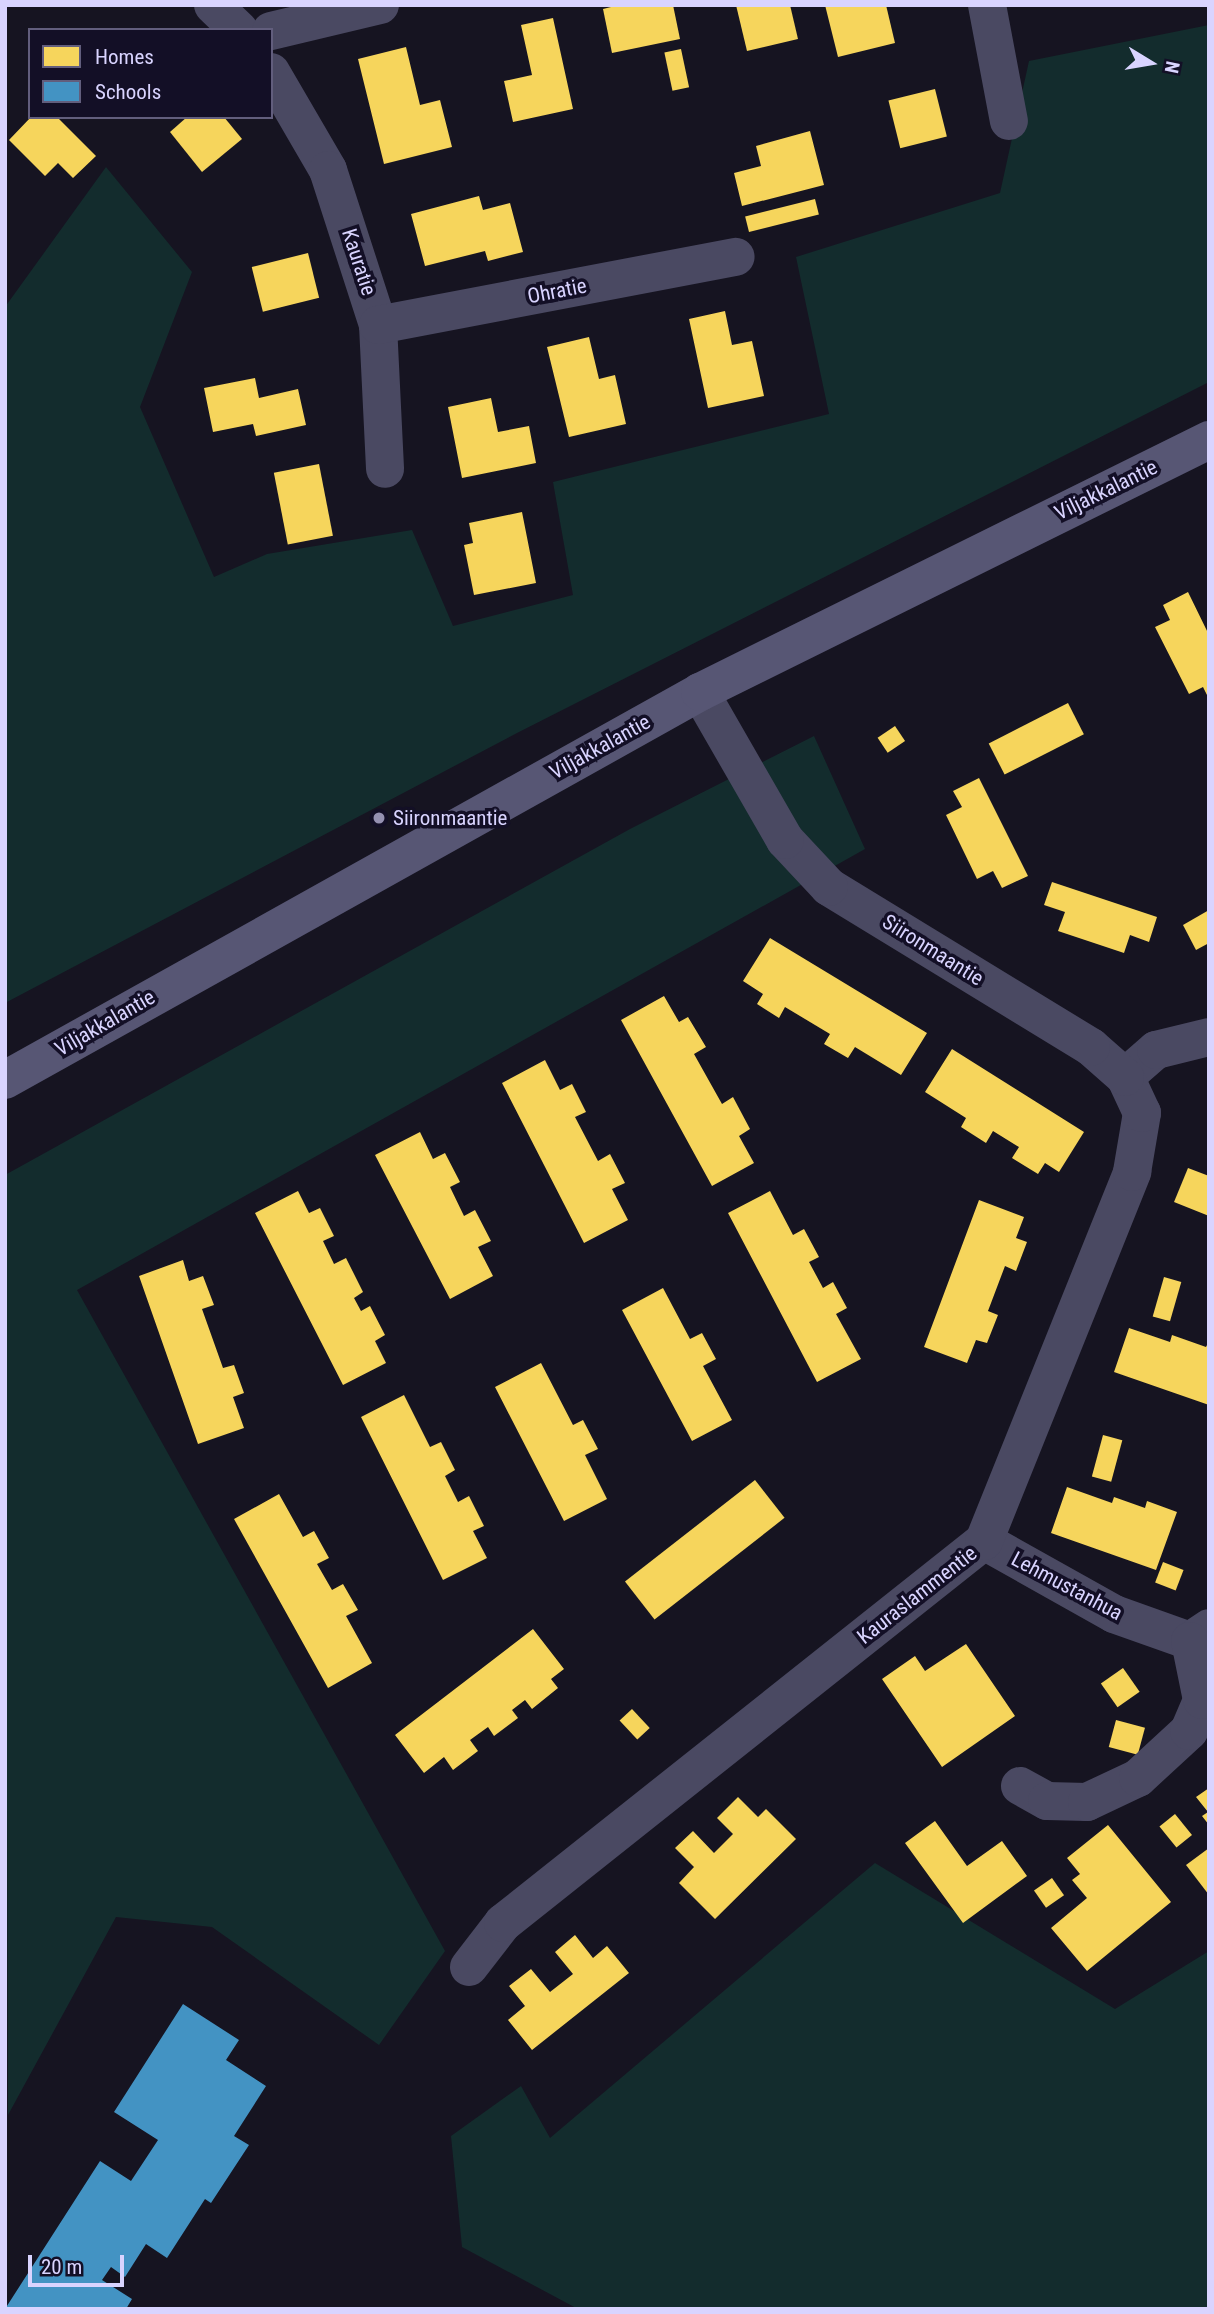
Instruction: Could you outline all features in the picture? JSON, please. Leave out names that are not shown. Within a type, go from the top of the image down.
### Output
[{"type":"main road","name":"Viljakkalantie","points":[[5,1080],[700,692],[1209,440]]},
{"type":"street","points":[[213,5],[237,28]]},
{"type":"street","points":[[273,31],[380,5]]},
{"type":"street","points":[[988,5],[1009,121]]},
{"type":"street","name":"Kauratie","points":[[273,75],[328,170],[378,325],[385,469]]},
{"type":"street","name":"Ohratie","points":[[378,325],[736,257]]},
{"type":"street","name":"Siironmaantie","points":[[700,692],[785,840],[829,887],[1091,1047],[1125,1077]]},
{"type":"street","points":[[1125,1077],[1156,1050],[1209,1037]]},
{"type":"street","name":"Kauraslammentie","points":[[469,1967],[503,1923],[984,1541],[1132,1172],[1142,1113],[1125,1077]]},
{"type":"street","name":"Lehmustanhua","points":[[984,1541],[1114,1614],[1199,1634],[1202,1700],[1189,1731],[1138,1779],[1087,1802],[1047,1801],[1020,1786]]},
{"type":"green space","points":[[1209,25],[1209,382],[517,733],[5,1003],[5,307],[106,167],[192,272],[140,407],[214,577],[267,554],[412,530],[453,626],[573,595],[553,482],[829,414],[796,257],[1000,193],[1029,61]]},
{"type":"green space","points":[[814,736],[865,849],[77,1290],[445,1951],[379,2045],[212,1927],[116,1917],[8,2115],[5,1175],[630,829]]},
{"type":"green space","points":[[875,1863],[1115,2009],[1209,1951],[1209,2309],[578,2309],[462,2247],[451,2136],[521,2086],[550,2138]]},
{"type":"building: Homes","points":[[619,5],[673,5],[680,39],[612,53],[603,9]]},
{"type":"building: Homes","points":[[736,5],[790,5],[798,39],[747,51]]},
{"type":"building: Homes","points":[[825,5],[886,5],[895,43],[838,57]]},
{"type":"building: Homes","points":[[553,18],[573,109],[513,122],[504,81],[532,75],[521,25]]},
{"type":"building: Homes","points":[[406,47],[420,105],[440,100],[452,147],[384,164],[358,59]]},
{"type":"building: Homes","points":[[681,49],[689,87],[672,91],[664,53]]},
{"type":"building: Homes","points":[[935,89],[947,137],[900,148],[888,101]]},
{"type":"building: Homes","points":[[29,119],[59,119],[96,156],[73,178],[58,163],[45,176],[9,140]]},
{"type":"building: Homes","points":[[185,119],[226,119],[242,139],[202,172],[170,132]]},
{"type":"building: Homes","points":[[810,131],[824,185],[742,206],[734,173],[761,166],[756,146]]},
{"type":"building: Homes","points":[[479,196],[483,210],[510,203],[523,252],[488,261],[485,251],[425,266],[411,214]]},
{"type":"building: Homes","points":[[815,199],[819,215],[749,232],[745,216]]},
{"type":"building: Homes","points":[[308,253],[319,298],[263,312],[252,267]]},
{"type":"building: Homes","points":[[725,311],[732,345],[752,341],[764,396],[708,408],[689,319]]},
{"type":"building: Homes","points":[[589,337],[599,379],[615,375],[626,424],[569,437],[547,347]]},
{"type":"building: Homes","points":[[255,378],[259,398],[298,389],[306,425],[256,436],[253,424],[213,432],[204,388]]},
{"type":"building: Homes","points":[[491,398],[498,432],[529,426],[536,463],[462,478],[448,407]]},
{"type":"building: Homes","points":[[319,464],[333,536],[288,544],[274,473]]},
{"type":"building: Homes","points":[[522,512],[536,583],[474,595],[464,545],[473,543],[469,523]]},
{"type":"building: Homes","points":[[1188,592],[1209,635],[1209,699],[1203,687],[1189,694],[1155,627],[1170,620],[1163,605]]},
{"type":"building: Homes","points":[[1068,703],[1084,734],[1005,775],[989,743]]},
{"type":"building: Homes","points":[[895,726],[905,741],[888,753],[878,738]]},
{"type":"building: Homes","points":[[979,778],[1028,876],[1002,888],[993,871],[977,879],[946,815],[962,807],[953,791]]},
{"type":"building: Homes","points":[[1052,882],[1157,917],[1149,942],[1130,935],[1124,953],[1058,931],[1065,912],[1044,905]]},
{"type":"building: Homes","points":[[1209,910],[1209,943],[1196,950],[1183,925]]},
{"type":"building: Homes","points":[[770,938],[927,1033],[901,1075],[855,1047],[848,1058],[824,1044],[830,1034],[785,1007],[779,1018],[757,1004],[763,994],[743,981]]},
{"type":"building: Homes","points":[[664,996],[679,1022],[688,1017],[706,1047],[694,1054],[722,1104],[733,1097],[750,1129],[739,1136],[754,1163],[712,1186],[621,1020]]},
{"type":"building: Homes","points":[[952,1049],[1084,1132],[1059,1172],[1045,1163],[1038,1174],[1012,1158],[1019,1147],[993,1131],[986,1143],[961,1127],[966,1118],[925,1092]]},
{"type":"building: Homes","points":[[545,1060],[560,1090],[572,1084],[586,1112],[575,1117],[598,1161],[610,1154],[625,1183],[612,1189],[628,1220],[584,1243],[502,1083]]},
{"type":"building: Homes","points":[[420,1132],[433,1159],[445,1153],[460,1182],[450,1187],[464,1216],[475,1210],[491,1241],[478,1247],[493,1276],[450,1299],[375,1155]]},
{"type":"building: Homes","points":[[1188,1168],[1209,1176],[1209,1216],[1174,1202]]},
{"type":"building: Homes","points":[[298,1191],[309,1213],[320,1208],[334,1236],[323,1241],[334,1264],[346,1258],[363,1292],[354,1298],[361,1311],[370,1306],[385,1335],[375,1341],[386,1363],[343,1385],[255,1213]]},
{"type":"building: Homes","points":[[770,1191],[793,1235],[804,1229],[819,1257],[809,1262],[823,1288],[833,1282],[847,1308],[836,1314],[861,1359],[817,1382],[728,1213]]},
{"type":"building: Homes","points":[[979,1200],[1024,1217],[1016,1238],[1027,1242],[1016,1271],[1005,1266],[988,1311],[998,1315],[987,1343],[976,1340],[967,1363],[924,1347]]},
{"type":"building: Homes","points":[[183,1260],[189,1281],[203,1276],[214,1305],[202,1309],[223,1368],[234,1365],[244,1393],[233,1397],[244,1428],[198,1444],[139,1276]]},
{"type":"building: Homes","points":[[1164,1277],[1181,1282],[1170,1321],[1153,1316]]},
{"type":"building: Homes","points":[[663,1288],[690,1339],[702,1333],[716,1359],[703,1366],[732,1420],[692,1441],[622,1310]]},
{"type":"building: Homes","points":[[1129,1328],[1170,1342],[1172,1335],[1206,1347],[1209,1341],[1209,1405],[1114,1372]]},
{"type":"building: Homes","points":[[541,1363],[573,1425],[583,1420],[598,1449],[585,1455],[607,1499],[564,1521],[495,1387]]},
{"type":"building: Homes","points":[[404,1395],[430,1447],[441,1442],[455,1470],[445,1476],[458,1502],[469,1496],[484,1526],[473,1531],[487,1558],[443,1580],[361,1417]]},
{"type":"building: Homes","points":[[1103,1435],[1122,1440],[1111,1482],[1092,1477]]},
{"type":"building: Homes","points":[[755,1480],[785,1518],[655,1619],[625,1582]]},
{"type":"building: Homes","points":[[1067,1487],[1112,1503],[1114,1497],[1145,1508],[1147,1501],[1177,1512],[1156,1570],[1051,1533]]},
{"type":"building: Homes","points":[[279,1494],[303,1537],[314,1531],[329,1558],[317,1564],[332,1590],[343,1584],[358,1610],[346,1616],[372,1663],[328,1688],[234,1519]]},
{"type":"building: Homes","points":[[1163,1562],[1184,1570],[1176,1590],[1155,1583]]},
{"type":"building: Homes","points":[[533,1629],[564,1669],[551,1679],[558,1688],[532,1709],[525,1700],[512,1710],[518,1718],[494,1736],[488,1727],[470,1740],[478,1751],[453,1770],[444,1757],[424,1773],[395,1735]]},
{"type":"building: Homes","points":[[966,1644],[1015,1716],[942,1767],[882,1679],[915,1656],[925,1671]]},
{"type":"building: Homes","points":[[1123,1668],[1140,1692],[1118,1707],[1101,1683]]},
{"type":"building: Homes","points":[[632,1709],[650,1728],[637,1740],[620,1721]]},
{"type":"building: Homes","points":[[1116,1720],[1145,1728],[1138,1755],[1109,1747]]},
{"type":"building: Homes","points":[[1209,1788],[1209,1825],[1202,1816],[1208,1812],[1196,1797]]},
{"type":"building: Homes","points":[[738,1797],[758,1817],[766,1809],[796,1839],[715,1919],[679,1883],[694,1867],[675,1848],[693,1831],[714,1853],[733,1834],[717,1818]]},
{"type":"building: Homes","points":[[1175,1814],[1192,1835],[1176,1848],[1159,1827]]},
{"type":"building: Homes","points":[[935,1821],[967,1866],[1002,1841],[1027,1876],[963,1923],[905,1843]]},
{"type":"building: Homes","points":[[1108,1825],[1171,1902],[1087,1971],[1051,1928],[1087,1898],[1072,1880],[1080,1874],[1067,1858]]},
{"type":"building: Homes","points":[[1209,1848],[1209,1895],[1186,1865]]},
{"type":"building: Homes","points":[[1052,1878],[1064,1895],[1046,1908],[1034,1891]]},
{"type":"building: Homes","points":[[575,1935],[593,1958],[607,1946],[629,1973],[532,2050],[508,2020],[525,2006],[509,1986],[531,1969],[550,1992],[573,1974],[555,1952]]},
{"type":"building: Schools","points":[[183,2004],[239,2040],[226,2060],[266,2086],[234,2136],[249,2145],[211,2203],[205,2199],[167,2258],[146,2244],[125,2277],[111,2267],[102,2280],[132,2299],[126,2309],[5,2309],[100,2161],[131,2181],[158,2140],[114,2112]]},
{"type":"place","name":"Siironmaantie","points":[[379,818]]}]
